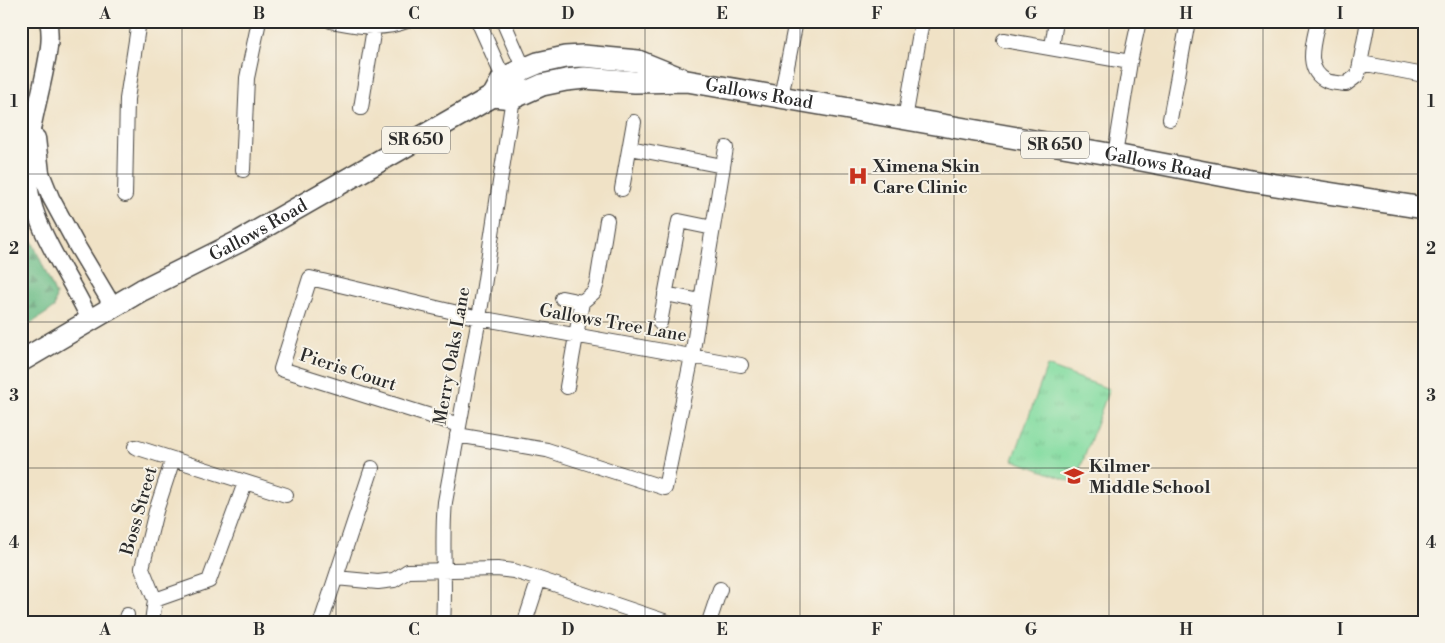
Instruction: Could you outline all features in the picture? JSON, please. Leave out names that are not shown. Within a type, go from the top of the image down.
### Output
[{"type":"main road","name":"Gallows Road","points":[[21,361],[142,290],[240,241],[503,90],[524,69],[538,63],[565,57],[607,57],[638,61],[687,81]]},
{"type":"main road","name":"Gallows Road","points":[[503,90],[575,79],[609,79],[635,82],[687,81],[1116,155],[1251,181],[1424,208]]},
{"type":"street","points":[[48,21],[49,46]]},
{"type":"street","points":[[57,21],[49,46],[34,121],[28,166],[30,198],[28,215],[46,238],[90,320]]},
{"type":"street","points":[[125,195],[127,100],[139,21]]},
{"type":"street","points":[[243,170],[248,78],[259,21]]},
{"type":"street","points":[[331,21],[374,28],[395,26],[407,21]]},
{"type":"street","points":[[478,21],[503,90]]},
{"type":"street","points":[[502,21],[524,69]]},
{"type":"street","points":[[781,96],[796,21]]},
{"type":"street","points":[[905,119],[922,21]]},
{"type":"street","points":[[1052,47],[1056,21]]},
{"type":"street","points":[[1116,155],[1130,62],[1139,21]]},
{"type":"street","points":[[1170,119],[1188,21]]},
{"type":"street","points":[[1318,21],[1311,58],[1316,73],[1327,81],[1346,84],[1358,75],[1368,21]]},
{"type":"street","points":[[361,108],[374,28]]},
{"type":"street","points":[[1004,40],[1130,62]]},
{"type":"street","points":[[1361,63],[1424,75]]},
{"type":"street","name":"Merry Oaks Lane","points":[[442,622],[443,522],[446,496],[479,318],[503,90]]},
{"type":"street","points":[[21,155],[34,121]]},
{"type":"street","points":[[34,121],[41,173],[55,205],[108,298],[110,309]]},
{"type":"street","points":[[622,189],[634,122]]},
{"type":"street","points":[[630,148],[723,166]]},
{"type":"street","points":[[458,430],[548,450],[665,488],[692,356],[726,148]]},
{"type":"street","points":[[28,215],[55,205]]},
{"type":"street","points":[[567,387],[582,302],[594,292],[597,284],[607,220]]},
{"type":"street","points":[[660,323],[679,221],[713,228]]},
{"type":"street","name":"Pieris Court","points":[[458,430],[281,369],[310,278],[479,318]]},
{"type":"street","points":[[665,294],[701,302]]},
{"type":"street","points":[[562,298],[582,302]]},
{"type":"street","name":"Gallows Tree Lane","points":[[479,318],[741,365]]},
{"type":"street","name":"Boss Street","points":[[135,447],[286,496]]},
{"type":"street","name":"Boss Street","points":[[152,622],[154,600],[142,568],[156,511],[173,459]]},
{"type":"street","points":[[321,622],[372,468]]},
{"type":"street","points":[[154,600],[209,581],[245,483]]},
{"type":"street","points":[[336,578],[378,582],[394,580],[408,571],[444,569],[497,569],[514,571],[666,622]]},
{"type":"street","points":[[525,622],[540,579]]},
{"type":"street","points":[[710,622],[720,589]]},
{"type":"green space","points":[[21,240],[32,241],[56,295],[54,308],[21,330]]},
{"type":"green space","points":[[1047,366],[1109,389],[1075,483],[1013,460]]},
{"type":"place","name":"Ximena Skin Care Clinic","points":[[858,176]]},
{"type":"place","name":"Kilmer Middle School","points":[[1074,476]]}]
